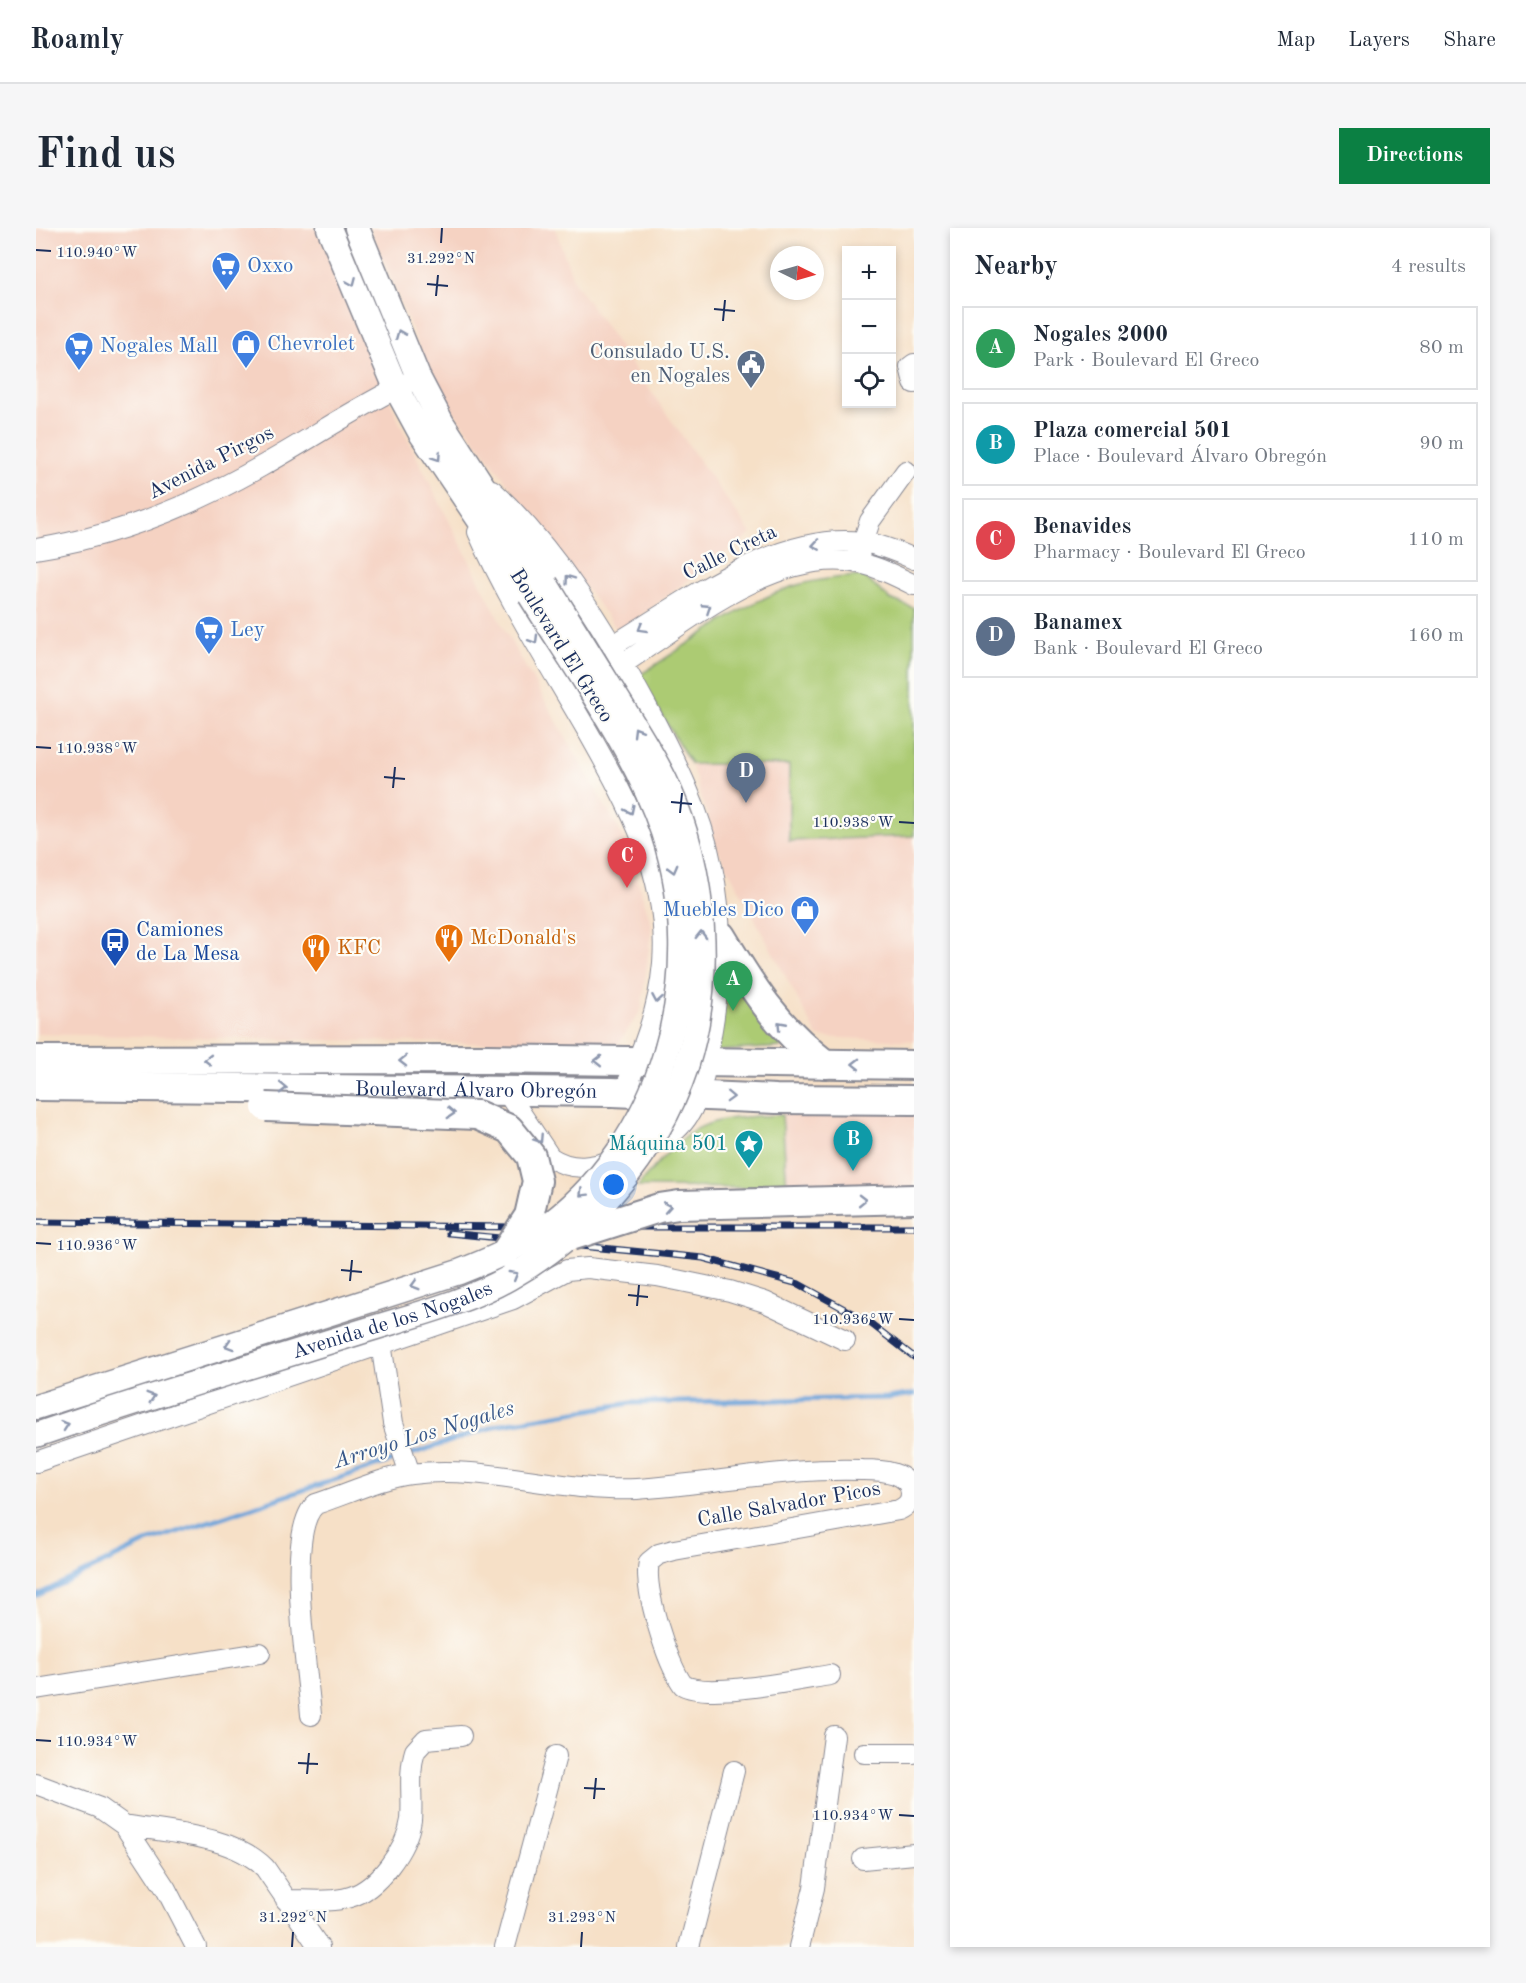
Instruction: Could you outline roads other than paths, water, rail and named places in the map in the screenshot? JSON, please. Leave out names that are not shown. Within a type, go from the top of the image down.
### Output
[{"type":"highway","points":[[721,936],[769,1012],[794,1040],[825,1064]]},
{"type":"highway","name":"Boulevard Álvaro Obregón","points":[[36,1060],[638,1061],[914,1065]]},
{"type":"highway","name":"Boulevard Álvaro Obregón","points":[[36,1086],[506,1091],[914,1100]]},
{"type":"highway","points":[[92,1086],[149,1103],[477,1115],[509,1129],[531,1156],[537,1181],[529,1216],[505,1253]]},
{"type":"highway","points":[[571,1236],[659,1208],[679,1205],[914,1199]]},
{"type":"main road","name":"Boulevard El Greco","points":[[329,228],[396,388],[420,432],[462,494],[538,589]]},
{"type":"main road","name":"Boulevard El Greco","points":[[357,228],[418,378],[473,471],[623,746],[663,831],[677,884],[681,985],[675,1026],[675,1095]]},
{"type":"main road","name":"Avenida de los Nogales","points":[[36,1435],[476,1294],[536,1262],[571,1236],[615,1189],[644,1152],[675,1095]]},
{"type":"main road","name":"Avenida de los Nogales","points":[[36,1407],[459,1272],[505,1253],[563,1214],[597,1179],[630,1132],[675,1095]]},
{"type":"street","points":[[914,364],[910,368],[914,383]]},
{"type":"street","name":"Avenida Pirgos","points":[[36,549],[119,532],[198,500],[260,468],[396,388],[418,378]]},
{"type":"street","points":[[473,471],[517,513],[539,540],[612,645],[672,753],[700,822],[712,867],[721,936],[720,965],[706,1062],[675,1095],[688,1116],[674,1133],[637,1152],[584,1167],[568,1166],[550,1156],[506,1091]]},
{"type":"street","points":[[857,562],[870,520],[906,471]]},
{"type":"street","points":[[462,494],[496,572],[631,809],[656,882],[663,961],[648,1037],[623,1093]]},
{"type":"street","name":"Calle Creta","points":[[612,645],[748,566],[787,550],[824,543],[862,542],[914,559]]},
{"type":"street","name":"Calle Creta","points":[[623,664],[720,600],[777,572],[822,563],[857,562],[914,585]]},
{"type":"street","points":[[36,1462],[513,1299],[567,1270],[588,1268],[657,1276],[730,1291],[765,1302],[845,1340]]},
{"type":"street","points":[[311,1715],[298,1580],[302,1527],[307,1511],[316,1504],[410,1474],[393,1423],[381,1343]]},
{"type":"street","name":"Calle Salvador Picos","points":[[410,1474],[451,1473],[576,1488],[635,1489],[832,1468],[873,1470],[902,1477],[910,1485],[911,1497],[906,1507],[899,1510],[675,1550],[659,1554],[649,1562],[647,1575],[664,1648],[683,1685],[696,1690],[718,1690],[830,1675]]},
{"type":"street","points":[[36,1689],[260,1653]]},
{"type":"street","points":[[286,1900],[349,1898],[372,1883],[384,1871],[406,1837],[410,1822],[415,1751],[426,1739],[461,1736]]},
{"type":"street","points":[[805,1945],[834,1736]]},
{"type":"street","points":[[864,1753],[914,1753]]},
{"type":"street","points":[[505,1947],[556,1756]]},
{"type":"street","points":[[689,1947],[734,1771]]},
{"type":"street","points":[[36,1784],[100,1808],[124,1825],[166,1889],[195,1947]]},
{"type":"street","points":[[124,1825],[240,1849],[254,1857],[265,1868],[319,1947]]},
{"type":"street","points":[[863,1859],[914,1854]]},
{"type":"waterway","name":"Arroyo Los Nogales","points":[[36,1596],[147,1542],[502,1424],[631,1403],[888,1398],[914,1394]]},
{"type":"railway","points":[[36,1222],[519,1227],[914,1227]]},
{"type":"railway","points":[[449,1233],[703,1258],[799,1284],[870,1323],[914,1357]]},
{"type":"place","name":"Oxxo","points":[[226,292]]},
{"type":"place","name":"Chevrolet","points":[[246,370]]},
{"type":"place","name":"Nogales Mall","points":[[79,372]]},
{"type":"place","name":"Consulado U.S. en Nogales","points":[[751,390]]},
{"type":"place","name":"Ley","points":[[209,656]]},
{"type":"place","name":"Banamex","points":[[746,803]]},
{"type":"place","name":"Benavides","points":[[627,888]]},
{"type":"place","name":"Muebles Dico","points":[[805,936]]},
{"type":"place","name":"McDonald's","points":[[449,964]]},
{"type":"place","name":"Camiones de La Mesa","points":[[115,968]]},
{"type":"place","name":"KFC","points":[[316,974]]},
{"type":"place","name":"Nogales 2000","points":[[733,1011]]},
{"type":"place","name":"Máquina 501","points":[[749,1170]]},
{"type":"place","name":"Plaza comercial 501","points":[[853,1171]]}]
